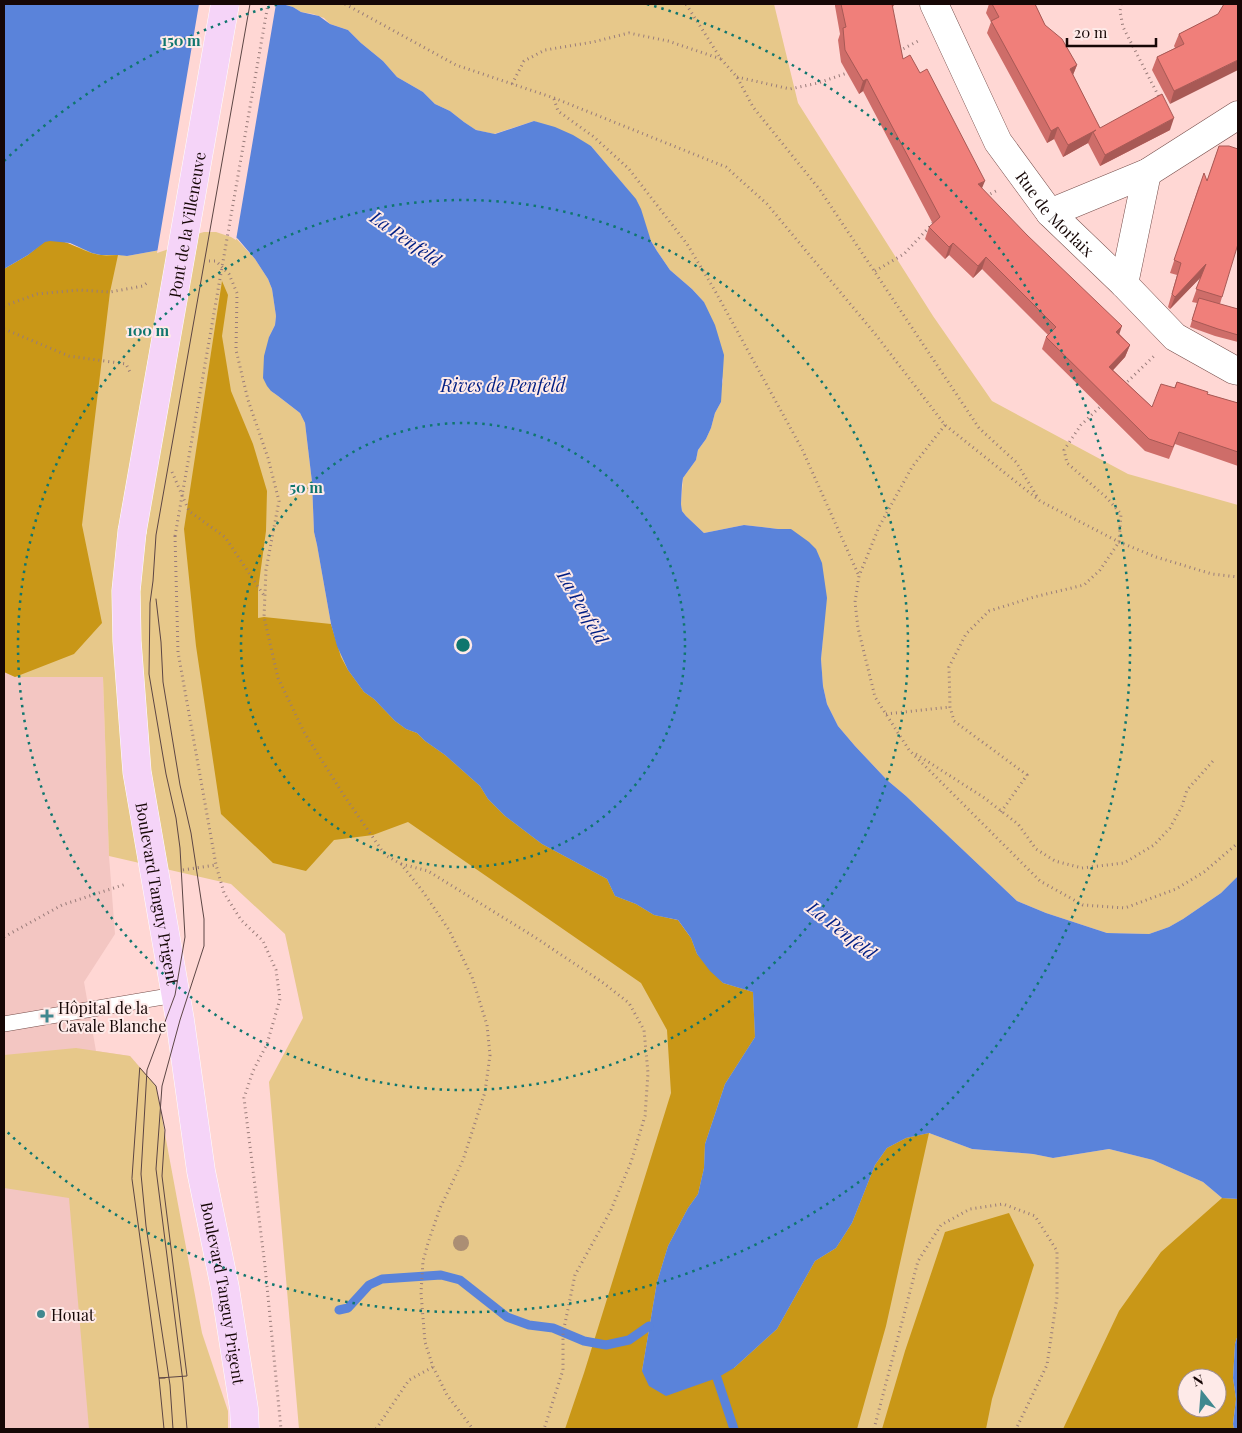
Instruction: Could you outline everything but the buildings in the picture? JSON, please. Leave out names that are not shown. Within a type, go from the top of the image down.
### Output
[{"type":"main road","name":"Pont de la Villeneuve","points":[[132,532],[225,4]]},
{"type":"main road","name":"Boulevard Tanguy Prigent","points":[[132,532],[126,591],[127,642],[137,772],[180,1020],[200,1171],[225,1288],[244,1409],[245,1429]]},
{"type":"street","name":"Rue de Morlaix","points":[[940,16],[998,142],[1050,213],[1124,284],[1175,337],[1238,371]]},
{"type":"street","points":[[1050,213],[1147,174],[1238,115]]},
{"type":"street","points":[[1124,284],[1147,174]]},
{"type":"lane","points":[[4,1024],[175,995]]},
{"type":"path","points":[[268,4],[175,536],[178,652],[216,864],[224,893],[241,920],[263,941],[276,970],[280,999],[267,1044],[253,1071],[244,1098],[265,1266],[281,1429]]},
{"type":"path","points":[[345,4],[456,65],[554,98],[726,167],[767,204],[876,335],[945,425],[1040,501],[1119,542],[1156,557],[1212,574],[1238,577]]},
{"type":"path","points":[[686,4],[721,59],[737,77],[753,107],[820,190],[979,428],[1016,462],[1040,501]]},
{"type":"path","points":[[1122,4],[1120,10],[1122,27],[1164,105]]},
{"type":"path","points":[[895,53],[940,16]]},
{"type":"path","points":[[512,84],[524,62],[545,50],[593,42],[629,33],[668,41],[721,59]]},
{"type":"path","points":[[737,77],[790,89],[818,83],[853,71]]},
{"type":"path","points":[[554,98],[558,111],[594,137],[629,169],[687,244],[714,289],[802,450],[859,576]]},
{"type":"path","points":[[982,198],[1024,178]]},
{"type":"path","points":[[875,271],[904,254],[939,217]]},
{"type":"path","points":[[207,261],[216,261],[229,274],[237,292],[236,350],[248,400],[268,458],[279,502],[266,570],[264,617],[278,678],[304,732],[343,794],[385,855],[401,864],[428,871],[533,936],[594,977],[629,1003],[644,1030],[648,1073],[645,1116],[631,1162],[612,1210],[576,1275],[563,1333],[563,1370],[544,1429]]},
{"type":"path","points":[[4,306],[37,294],[79,290],[110,292],[143,286],[151,280]]},
{"type":"path","points":[[1117,391],[1175,337]]},
{"type":"path","points":[[1002,812],[1027,775],[954,720],[950,707],[949,667],[966,634],[989,612],[1034,597],[1084,585],[1100,570],[1119,542],[1121,514],[1108,498],[1067,462],[1064,450],[1081,425],[1110,398]]},
{"type":"path","points":[[945,425],[912,466],[879,527],[859,576],[855,602],[858,628],[875,697],[909,750],[1040,881],[1083,905],[1126,908],[1176,889],[1204,872],[1238,843]]},
{"type":"path","points":[[886,714],[950,707]]},
{"type":"path","points":[[909,750],[983,797],[1018,824],[1036,849],[1055,861],[1082,868],[1124,863],[1154,845],[1170,828],[1182,806],[1187,790],[1213,760]]},
{"type":"path","points":[[4,937],[62,905],[155,875],[216,864]]},
{"type":"path","points":[[401,864],[424,893],[449,930],[472,977],[487,1025],[490,1055],[485,1092],[463,1160],[440,1208],[428,1243],[423,1261],[421,1293],[425,1342],[433,1367],[446,1394],[473,1429]]},
{"type":"path","points":[[874,1429],[918,1261],[941,1225],[970,1209],[1003,1204],[1035,1216],[1057,1251],[1057,1297],[1047,1365],[1016,1429]]},
{"type":"path","points":[[376,1429],[409,1380],[433,1367]]},
{"type":"shaded area","points":[[282,4],[774,4],[798,103],[933,316],[992,401],[1128,474],[1238,505],[1238,876],[1221,893],[1183,919],[1169,927],[1149,934],[1107,933],[1046,913],[1017,901],[887,780],[838,726],[827,704],[823,686],[821,659],[823,636],[791,529],[744,525],[704,533],[682,511],[683,478],[696,460],[698,450],[711,428],[715,413],[721,402],[720,393],[723,380],[704,302],[670,270],[657,251],[629,191],[591,146],[534,121],[494,134],[476,130],[450,111],[435,104],[423,92],[397,77],[383,61],[348,30],[330,24],[324,18],[301,12],[293,7]]},
{"type":"shaded area","points":[[204,229],[233,235],[255,259],[268,279],[272,289],[276,316],[275,325],[269,337],[271,391],[300,413],[305,423],[312,482],[314,532],[331,624],[337,646],[929,1133],[972,1149],[1033,1154],[1053,1158],[1109,1149],[1153,1160],[1203,1182],[1222,1198],[1238,1199],[1238,1334],[1235,1344],[1233,1378],[1236,1399],[1234,1429],[299,1429],[269,1082],[303,1018],[285,934],[231,884],[109,856],[103,677],[15,677],[4,672],[4,269],[28,255],[45,241],[127,256],[160,250]]},
{"type":"shaded area","points":[[45,241],[61,241],[94,254],[118,255],[110,292],[82,525],[102,623],[74,654],[15,677],[4,672],[4,269],[28,255]]},
{"type":"shaded area","points":[[222,281],[228,295],[222,336],[231,391],[253,444],[267,491],[266,531],[258,590],[258,618],[331,624],[341,657],[348,670],[364,692],[374,699],[395,721],[406,729],[417,733],[445,755],[480,786],[488,799],[505,816],[542,844],[607,879],[615,896],[636,904],[654,915],[678,920],[691,938],[697,954],[723,983],[753,992],[755,1037],[725,1084],[705,1144],[704,1168],[698,1194],[688,1208],[668,1246],[657,1282],[642,1371],[734,1368],[777,1329],[815,1261],[836,1248],[852,1223],[875,1165],[887,1148],[906,1138],[929,1133],[886,1326],[857,1429],[565,1429],[671,1093],[667,1030],[641,983],[408,822],[373,835],[334,840],[306,871],[273,863],[221,814],[196,646],[184,529]]},
{"type":"shaded area","name":"Hôpital de la Cavale Blanche","points":[[4,672],[15,677],[103,677],[109,856],[115,934],[84,982],[96,1051],[130,1056],[156,1086],[205,1429],[4,1429]]},
{"type":"shaded area","points":[[76,1048],[130,1056],[156,1086],[202,1333],[228,1411],[228,1429],[89,1429],[69,1198],[4,1188],[4,1055]]},
{"type":"shaded area","points":[[1222,1198],[1238,1199],[1238,1334],[1235,1344],[1233,1378],[1236,1399],[1234,1429],[1063,1429],[1119,1311],[1161,1252]]},
{"type":"shaded area","points":[[1009,1213],[1034,1265],[992,1399],[986,1429],[882,1429],[905,1351],[945,1232]]},
{"type":"water","name":"Rives de Penfeld","points":[[4,4],[282,4],[293,7],[301,12],[319,16],[330,24],[348,30],[383,61],[397,77],[423,92],[435,104],[450,111],[476,130],[495,134],[534,121],[555,127],[591,146],[636,199],[651,241],[670,270],[704,302],[715,325],[724,355],[721,402],[706,439],[698,450],[696,460],[683,478],[682,511],[704,533],[744,525],[791,529],[816,549],[822,563],[827,598],[821,659],[823,686],[827,704],[838,726],[855,746],[887,780],[1017,901],[1046,913],[1107,933],[1149,934],[1169,927],[1183,919],[1221,893],[1238,876],[1238,1199],[1222,1198],[1203,1182],[1153,1160],[1109,1149],[1053,1158],[1033,1154],[972,1149],[929,1133],[906,1138],[887,1148],[875,1165],[852,1223],[836,1248],[815,1261],[777,1329],[734,1368],[717,1378],[666,1396],[649,1386],[642,1371],[657,1282],[668,1246],[688,1208],[698,1194],[704,1168],[705,1144],[725,1084],[755,1037],[753,992],[723,983],[710,971],[697,954],[691,938],[678,920],[654,915],[636,904],[615,896],[607,879],[542,844],[505,816],[488,799],[480,786],[445,755],[417,733],[406,729],[395,721],[374,699],[364,692],[348,670],[337,646],[331,624],[314,532],[312,482],[305,423],[300,413],[271,391],[263,378],[264,356],[269,337],[275,325],[276,316],[272,289],[255,259],[238,239],[233,235],[210,228],[160,250],[127,256],[101,255],[70,243],[50,241],[45,242],[28,255],[4,269]]},
{"type":"water","points":[[1238,1334],[1238,1429],[1234,1429],[1236,1399],[1233,1378],[1235,1344]]},
{"type":"pier","points":[[199,4],[276,4],[236,240],[216,232],[204,232],[172,248],[157,253]]},
{"type":"waterway","points":[[339,1310],[348,1308],[369,1285],[382,1279],[441,1275],[460,1280],[507,1317],[529,1325],[553,1328],[584,1341],[606,1345],[629,1340],[649,1326]]},
{"type":"waterway","points":[[717,1378],[734,1429]]},
{"type":"tram line","points":[[173,1429],[170,1385],[146,1226],[141,1174],[147,1070],[175,995],[185,937],[180,848],[176,818],[166,774],[149,674],[150,603],[156,535],[250,4]]},
{"type":"tram line","points":[[156,599],[163,682],[180,785],[191,833],[204,919],[204,946],[180,1020],[162,1086],[156,1169],[183,1382],[187,1429]]},
{"type":"tram line","points":[[140,1068],[156,1086],[165,1130],[162,1176],[187,1376],[159,1378],[132,1179],[140,1068]]},
{"type":"tram line","points":[[164,1429],[159,1378],[165,1378]]},
{"type":"place","name":"Hôpital de la Cavale Blanche","points":[[47,1016]]},
{"type":"place","name":"Houat","points":[[41,1314]]},
{"type":"water label","name":"La Penfeld","points":[[406,238]]},
{"type":"water label","name":"La Penfeld","points":[[583,607]]},
{"type":"water label","name":"La Penfeld","points":[[842,930]]}]
